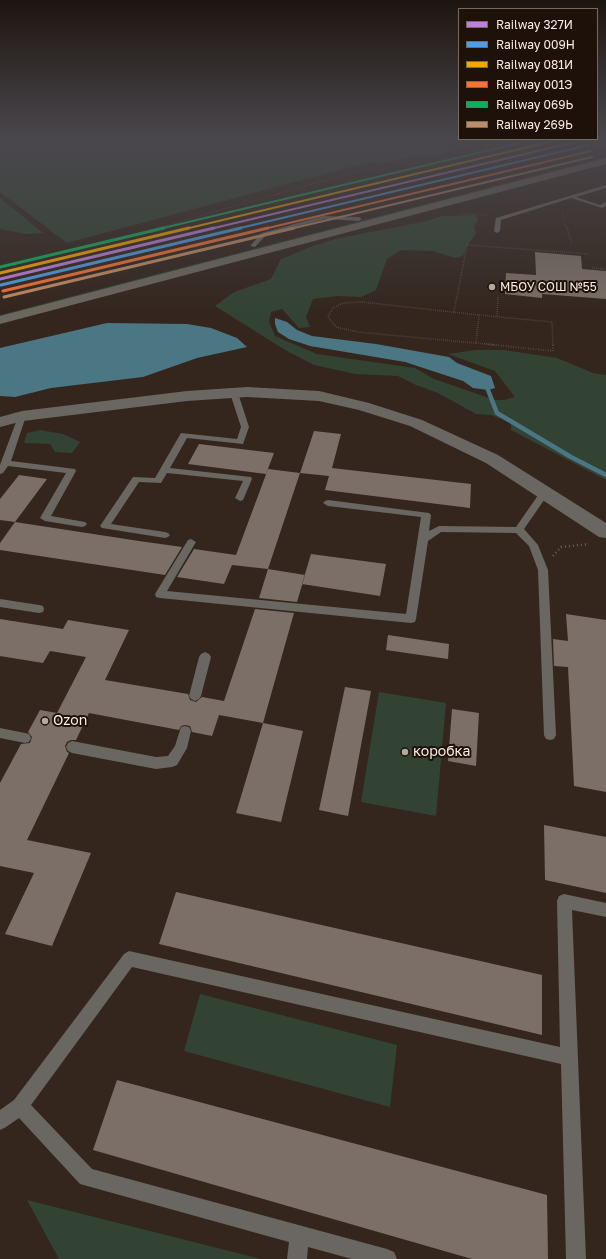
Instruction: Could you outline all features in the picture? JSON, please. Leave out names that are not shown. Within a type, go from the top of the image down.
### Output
[{"type":"main road","points":[[0,312],[445,197]]},
{"type":"main road","points":[[0,320],[470,197]]},
{"type":"street","points":[[0,422],[22,416],[117,403],[187,396],[248,392],[319,396],[364,406],[416,423],[485,456],[606,532]]},
{"type":"lane","points":[[496,231],[498,220],[572,197],[600,207],[606,204]]},
{"type":"lane","points":[[550,203],[561,208]]},
{"type":"lane","points":[[165,535],[105,526],[136,479],[158,481],[184,435],[240,442],[245,427],[234,393]]},
{"type":"lane","points":[[0,471],[6,463],[22,416]]},
{"type":"lane","points":[[6,463],[72,471],[45,518],[82,524]]},
{"type":"lane","points":[[165,470],[248,479],[240,498]]},
{"type":"lane","points":[[519,530],[524,519],[544,493]]},
{"type":"lane","points":[[191,542],[160,594],[411,619],[426,514],[328,503]]},
{"type":"lane","points":[[423,539],[439,530],[519,530],[533,546],[543,570],[550,735]]},
{"type":"lane","points":[[0,603],[39,609]]},
{"type":"lane","points":[[195,696],[205,657]]},
{"type":"lane","points":[[72,747],[156,763],[172,761],[180,748],[185,731]]},
{"type":"lane","points":[[0,733],[25,738]]},
{"type":"lane","points":[[576,1259],[564,901],[606,910]]},
{"type":"lane","points":[[0,1121],[20,1106],[129,959],[569,1057]]},
{"type":"lane","points":[[20,1106],[87,1177],[387,1259]]},
{"type":"lane","points":[[297,1259],[300,1235]]},
{"type":"path","points":[[0,268],[112,241],[268,197]]},
{"type":"path","points":[[561,208],[572,244]]},
{"type":"path","points":[[454,312],[467,245],[589,254]]},
{"type":"path","points":[[592,268],[606,269]]},
{"type":"path","points":[[497,316],[498,296]]},
{"type":"path","points":[[362,302],[479,314],[552,322],[554,351],[357,332],[336,327],[328,317],[333,308],[343,304],[362,302]]},
{"type":"path","points":[[476,343],[479,314]]},
{"type":"path","points":[[541,565],[561,547],[592,543]]},
{"type":"green space","points":[[6,197],[240,197],[67,243]]},
{"type":"green space","points":[[454,197],[458,197],[0,317],[0,315]]},
{"type":"green space","points":[[0,198],[43,233],[26,234],[0,229]]},
{"type":"green space","points":[[476,215],[478,220],[474,226],[476,233],[466,248],[463,256],[455,258],[433,251],[401,250],[387,259],[376,290],[361,297],[337,296],[313,299],[306,317],[310,327],[299,328],[282,309],[271,312],[269,322],[275,336],[317,354],[415,368],[434,379],[495,400],[504,400],[515,397],[495,371],[448,354],[476,350],[504,350],[557,358],[593,373],[606,375],[606,480],[511,430],[511,423],[491,415],[476,414],[438,393],[416,385],[398,376],[355,374],[314,365],[285,350],[215,306],[234,292],[271,279],[281,259],[313,246],[335,239],[427,221],[442,216]]},
{"type":"green space","points":[[40,430],[63,434],[80,442],[72,453],[55,452],[50,444],[24,443],[27,433]]},
{"type":"green space","name":"коробка","points":[[379,692],[446,703],[436,816],[361,802]]},
{"type":"green space","points":[[200,994],[397,1045],[390,1107],[184,1051]]},
{"type":"green space","points":[[27,1200],[261,1259],[59,1259]]},
{"type":"water","points":[[275,318],[287,322],[297,330],[312,336],[376,344],[449,357],[457,363],[491,376],[495,388],[488,390],[473,388],[463,381],[405,362],[310,346],[289,339],[278,332],[275,324]]},
{"type":"water","points":[[107,323],[187,324],[211,328],[237,338],[247,347],[197,358],[143,377],[51,388],[15,397],[0,396],[0,348]]},
{"type":"building","points":[[535,252],[581,256],[582,269],[606,271],[606,299],[542,294],[542,298],[505,294],[506,273],[536,275]]},
{"type":"building","points":[[314,431],[341,434],[332,468],[471,484],[470,508],[325,490],[329,476],[300,473]]},
{"type":"building","points":[[199,444],[274,453],[266,474],[188,464]]},
{"type":"building","points":[[268,469],[300,473],[268,569],[232,565],[224,584],[177,577],[194,549],[236,555]]},
{"type":"building","points":[[19,475],[47,479],[15,522],[0,520],[0,499]]},
{"type":"building","points":[[15,522],[182,547],[165,575],[0,550],[0,543]]},
{"type":"building","points":[[311,554],[386,564],[380,596],[302,584]]},
{"type":"building","points":[[268,569],[305,575],[297,602],[259,598]]},
{"type":"building","points":[[255,609],[294,613],[263,723],[219,715],[212,736],[192,732],[190,726],[185,725],[181,726],[179,730],[89,713],[76,740],[67,742],[65,746],[67,752],[69,753],[27,840],[91,853],[52,946],[5,934],[34,873],[0,866],[0,783],[21,744],[30,743],[32,737],[28,732],[40,710],[57,713],[86,657],[50,651],[43,663],[0,656],[0,619],[63,629],[68,620],[129,630],[105,680],[188,694],[190,700],[196,702],[202,697],[224,701]]},
{"type":"building","points":[[566,614],[606,620],[606,792],[574,786],[568,667],[554,666],[553,639],[568,641]]},
{"type":"building","points":[[388,635],[449,644],[448,659],[386,650]]},
{"type":"building","points":[[345,687],[371,691],[348,816],[319,810]]},
{"type":"building","points":[[452,709],[479,713],[476,766],[448,761]]},
{"type":"building","points":[[263,723],[303,731],[281,822],[236,813]]},
{"type":"building","points":[[544,825],[606,837],[606,893],[545,880]]},
{"type":"building","points":[[176,892],[542,975],[542,1035],[159,944]]},
{"type":"building","points":[[117,1080],[547,1195],[548,1259],[472,1259],[93,1150]]},
{"type":"waterway","points":[[488,390],[497,413],[571,457],[606,475]]},
{"type":"rail line","name":"069Ь","points":[[0,267],[294,197]]},
{"type":"rail line","name":"081И","points":[[0,273],[320,197]]},
{"type":"rail line","name":"327И","points":[[0,279],[345,197]]},
{"type":"rail line","name":"009Н","points":[[1,285],[372,197]]},
{"type":"rail line","name":"001Э","points":[[3,291],[399,197]]},
{"type":"rail line","name":"269Ь","points":[[4,297],[425,197]]},
{"type":"place","name":"МБОУ СОШ №55","points":[[492,287]]},
{"type":"place","name":"Ozon","points":[[45,721]]},
{"type":"place","name":"коробка","points":[[405,752]]}]
